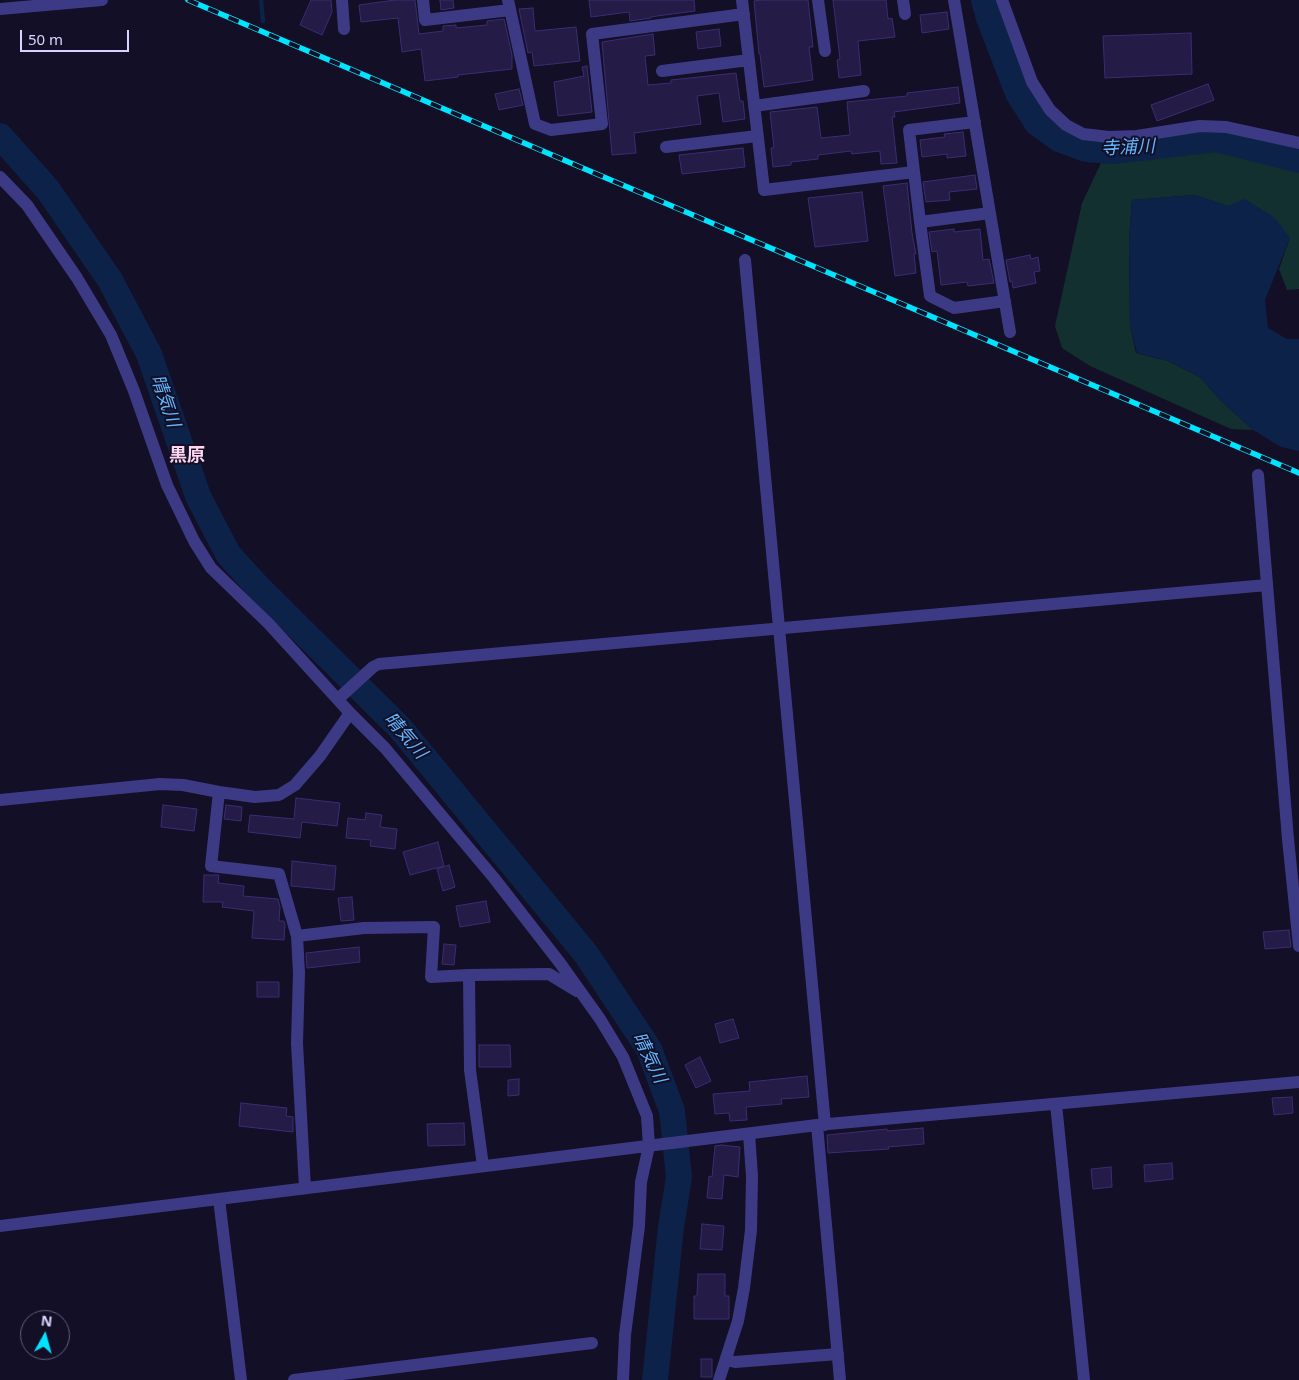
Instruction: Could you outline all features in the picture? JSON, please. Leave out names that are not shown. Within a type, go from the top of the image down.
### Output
[{"type":"street","points":[[0,9],[102,0]]},
{"type":"street","points":[[342,0],[344,29]]},
{"type":"street","points":[[423,0],[425,20],[509,5],[536,124],[551,130],[602,124],[592,34],[744,14]]},
{"type":"street","points":[[742,0],[764,190],[914,172]]},
{"type":"street","points":[[818,0],[825,51]]},
{"type":"street","points":[[903,0],[905,14]]},
{"type":"street","points":[[954,0],[1010,332]]},
{"type":"street","points":[[1002,0],[1032,82],[1050,110],[1066,125],[1083,134],[1110,137],[1137,136],[1200,126],[1226,127],[1299,143]]},
{"type":"street","points":[[662,71],[749,60]]},
{"type":"street","points":[[754,106],[864,91]]},
{"type":"street","points":[[974,122],[909,130],[930,296],[954,308],[1005,301]]},
{"type":"street","points":[[666,147],[758,136]]},
{"type":"street","points":[[0,176],[26,205],[77,278],[111,335],[134,391],[166,485],[194,541],[211,568],[341,696],[350,713],[385,748],[494,878],[560,963],[600,1019],[623,1057],[648,1116],[649,1146],[641,1182],[639,1226],[625,1335],[623,1380]]},
{"type":"street","points":[[920,222],[990,213]]},
{"type":"street","points":[[745,260],[779,628],[821,1125],[840,1380]]},
{"type":"street","points":[[1258,475],[1288,839],[1299,946]]},
{"type":"street","points":[[341,696],[373,667],[379,664],[1267,585]]},
{"type":"street","points":[[0,800],[160,784],[183,785],[255,797],[279,795],[295,785],[320,756],[350,713]]},
{"type":"street","points":[[219,792],[210,866],[279,874],[297,936],[299,974],[297,1042],[305,1188]]},
{"type":"street","points":[[297,936],[364,928],[434,927],[431,977],[549,974],[582,993]]},
{"type":"street","points":[[469,976],[470,1070],[483,1166]]},
{"type":"street","points":[[0,1226],[821,1125],[1299,1082]]},
{"type":"street","points":[[1056,1104],[1084,1380]]},
{"type":"street","points":[[719,1380],[738,1321],[742,1296],[750,1230],[752,1176],[749,1134]]},
{"type":"street","points":[[219,1199],[241,1380]]},
{"type":"street","points":[[294,1380],[592,1343]]},
{"type":"street","points":[[726,1360],[735,1362],[838,1354]]},
{"type":"green space","points":[[1220,132],[1271,146],[1299,150],[1299,289],[1287,290],[1279,269],[1290,238],[1227,206],[1195,195],[1132,200],[1129,241],[1130,326],[1136,353],[1168,361],[1200,377],[1220,400],[1253,430],[1231,429],[1090,366],[1062,348],[1055,326],[1082,203],[1110,144],[1174,134]]},
{"type":"water","points":[[1195,195],[1227,206],[1245,199],[1275,218],[1290,238],[1265,300],[1268,328],[1287,339],[1299,339],[1299,451],[1281,447],[1253,430],[1220,400],[1200,377],[1168,361],[1137,353],[1130,326],[1129,241],[1132,200]]},
{"type":"building","points":[[311,0],[331,0],[332,12],[322,35],[300,25]]},
{"type":"building","points":[[395,0],[415,0],[419,34],[443,31],[443,26],[456,25],[456,28],[487,25],[487,21],[504,19],[512,55],[512,69],[425,81],[421,49],[402,52],[398,18],[361,22],[359,5]]},
{"type":"building","points":[[440,0],[453,0],[454,8],[441,10]]},
{"type":"building","points":[[589,0],[694,0],[695,11],[630,21],[629,12],[591,17]]},
{"type":"building","points":[[808,0],[813,47],[809,47],[813,80],[764,87],[754,1]]},
{"type":"building","points":[[833,0],[886,0],[888,19],[892,18],[895,37],[858,41],[861,75],[839,78],[837,60],[840,59]]},
{"type":"building","points":[[533,8],[535,31],[576,27],[580,61],[534,66],[532,52],[528,53],[519,9]]},
{"type":"building","points":[[947,12],[949,29],[922,33],[920,15]]},
{"type":"building","points":[[719,29],[721,46],[698,49],[696,32]]},
{"type":"building","points":[[1191,33],[1192,74],[1105,78],[1103,36]]},
{"type":"building","points":[[653,34],[655,55],[645,56],[648,85],[671,83],[671,80],[736,73],[745,119],[723,122],[719,93],[697,96],[701,124],[634,133],[636,153],[612,155],[602,42]]},
{"type":"building","points":[[587,66],[592,112],[558,116],[554,82],[584,76],[582,67]]},
{"type":"building","points":[[1208,84],[1214,100],[1157,121],[1151,105]]},
{"type":"building","points":[[958,87],[960,103],[894,112],[895,117],[892,117],[897,163],[881,164],[880,151],[852,154],[851,151],[818,155],[818,159],[791,162],[791,165],[773,167],[771,148],[774,148],[770,112],[817,107],[821,138],[850,135],[847,102],[907,96],[907,93]]},
{"type":"building","points":[[519,89],[523,105],[499,110],[495,94]]},
{"type":"building","points":[[963,132],[966,156],[947,158],[947,154],[922,157],[920,140],[945,137],[944,134]]},
{"type":"building","points":[[743,148],[745,167],[682,174],[679,155]]},
{"type":"building","points":[[975,175],[977,189],[949,192],[950,200],[926,202],[923,182]]},
{"type":"building","points":[[907,183],[916,254],[914,254],[916,273],[895,276],[883,186]]},
{"type":"building","points":[[862,192],[868,241],[815,247],[808,198]]},
{"type":"building","points":[[954,229],[954,232],[980,229],[983,260],[989,259],[994,283],[968,286],[967,282],[941,285],[937,251],[932,252],[929,232]]},
{"type":"building","points":[[1030,255],[1031,259],[1038,257],[1040,271],[1034,272],[1036,283],[1013,288],[1006,260]]},
{"type":"building","points":[[296,798],[340,803],[337,826],[302,822],[300,838],[248,832],[250,815],[294,819]]},
{"type":"building","points":[[163,805],[197,809],[194,831],[161,827]]},
{"type":"building","points":[[226,805],[242,807],[241,821],[224,819]]},
{"type":"building","points":[[366,813],[382,815],[380,827],[397,829],[395,849],[370,846],[371,840],[346,838],[348,818],[365,820]]},
{"type":"building","points":[[438,842],[444,866],[410,875],[403,852]]},
{"type":"building","points":[[292,861],[336,866],[334,890],[291,886]]},
{"type":"building","points":[[449,865],[455,887],[443,891],[437,869]]},
{"type":"building","points":[[204,875],[219,875],[218,883],[244,886],[243,896],[278,899],[280,907],[279,921],[284,921],[285,925],[284,940],[252,938],[254,911],[222,907],[223,902],[203,902]]},
{"type":"building","points":[[352,897],[354,920],[341,921],[338,898]]},
{"type":"building","points":[[486,901],[490,922],[460,927],[456,906]]},
{"type":"building","points":[[1289,930],[1291,947],[1265,949],[1263,932]]},
{"type":"building","points":[[444,944],[456,945],[454,965],[442,964]]},
{"type":"building","points":[[359,947],[360,962],[307,968],[306,953]]},
{"type":"building","points":[[257,982],[279,982],[279,997],[257,997]]},
{"type":"building","points":[[733,1019],[739,1038],[720,1043],[715,1024]]},
{"type":"building","points":[[479,1045],[510,1045],[511,1067],[479,1067]]},
{"type":"building","points":[[700,1057],[711,1081],[696,1088],[685,1065]]},
{"type":"building","points":[[807,1076],[809,1097],[781,1099],[782,1104],[746,1107],[747,1120],[730,1121],[729,1113],[715,1114],[713,1094],[750,1091],[749,1082]]},
{"type":"building","points":[[519,1079],[519,1095],[508,1096],[508,1080]]},
{"type":"building","points":[[1292,1097],[1293,1113],[1274,1115],[1272,1098]]},
{"type":"building","points":[[241,1103],[287,1108],[286,1116],[293,1117],[293,1132],[239,1126]]},
{"type":"building","points":[[464,1123],[465,1145],[428,1146],[427,1124]]},
{"type":"building","points":[[923,1128],[924,1144],[888,1147],[889,1149],[828,1153],[827,1135],[887,1129],[887,1131]]},
{"type":"building","points":[[715,1146],[740,1147],[738,1177],[724,1175],[722,1199],[707,1198],[709,1176],[712,1177]]},
{"type":"building","points":[[1172,1163],[1173,1179],[1145,1182],[1144,1165]]},
{"type":"building","points":[[1111,1167],[1112,1187],[1093,1189],[1091,1169]]},
{"type":"building","points":[[702,1224],[724,1226],[722,1250],[700,1249]]},
{"type":"building","points":[[698,1274],[725,1274],[725,1296],[729,1296],[729,1319],[694,1319],[694,1296],[697,1296]]},
{"type":"building","points":[[701,1359],[712,1359],[712,1377],[701,1377]]},
{"type":"waterway","points":[[261,0],[263,21]]},
{"type":"waterway","name":"寺浦川","points":[[984,0],[1018,93],[1037,123],[1059,139],[1086,149],[1114,151],[1216,139],[1299,160]]},
{"type":"waterway","name":"晴気川","points":[[0,136],[48,190],[110,280],[149,354],[198,496],[228,554],[257,586],[400,728],[586,954],[649,1049],[672,1111],[679,1177],[671,1227],[655,1380]]},
{"type":"railway","points":[[188,0],[1299,473]]},
{"type":"district","name":"黒原","points":[[187,456]]}]
